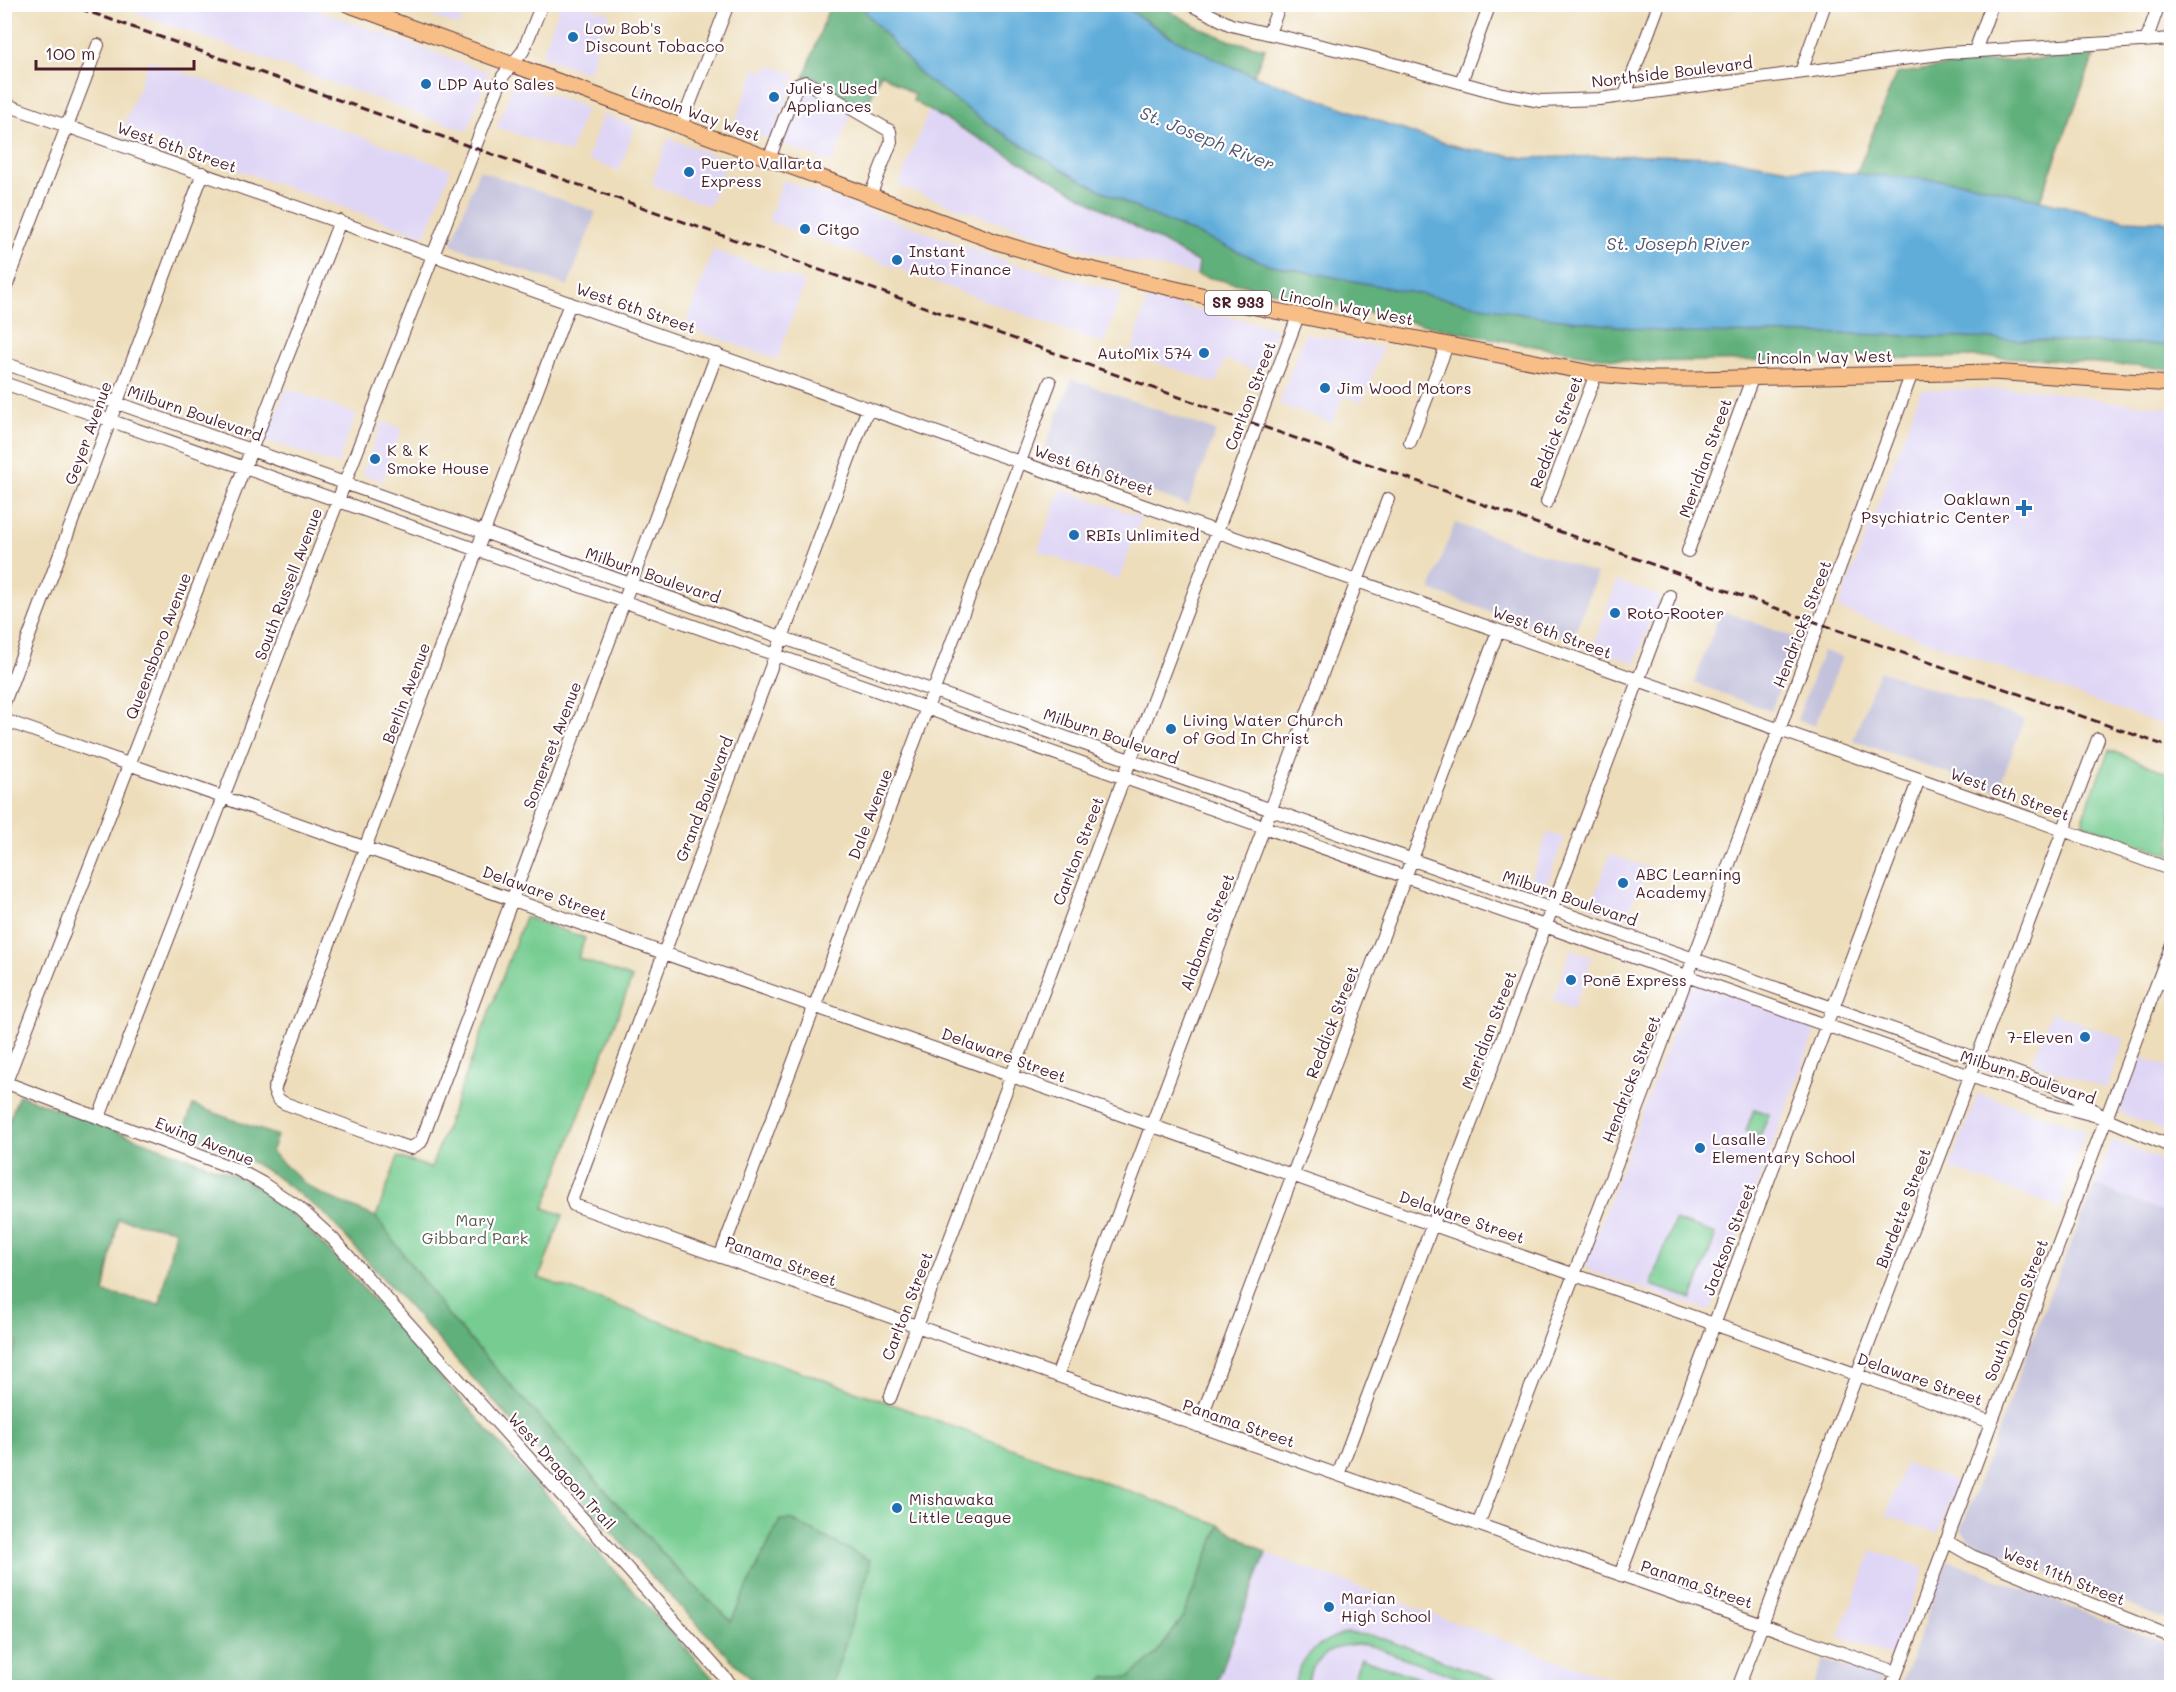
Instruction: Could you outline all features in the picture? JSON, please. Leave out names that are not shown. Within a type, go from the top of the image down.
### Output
[{"type":"main road","name":"Lincoln Way West","points":[[347,4],[997,242],[1069,264],[1298,316],[1596,374],[1653,379],[1912,373],[2024,373],[2172,384]]},
{"type":"street","name":"South Russell Avenue","points":[[99,1117],[497,90],[503,76],[524,51],[542,4]]},
{"type":"street","points":[[681,126],[728,4]]},
{"type":"street","name":"Northside Boulevard","points":[[1190,4],[1231,25],[1540,101],[1577,101],[1975,51],[2172,39]]},
{"type":"street","points":[[1269,33],[1280,4]]},
{"type":"street","points":[[1461,82],[1490,4]]},
{"type":"street","points":[[1625,95],[1659,4]]},
{"type":"street","points":[[1801,72],[1825,4]]},
{"type":"street","points":[[1975,51],[1992,4]]},
{"type":"street","points":[[2145,41],[2159,4]]},
{"type":"street","points":[[4,292],[98,45]]},
{"type":"street","points":[[769,159],[797,85],[806,82],[890,130],[891,142],[870,196]]},
{"type":"street","name":"West 6th Street","points":[[4,104],[1358,580],[2172,870]]},
{"type":"street","name":"Geyer Avenue","points":[[4,703],[203,173]]},
{"type":"street","name":"Queensboro Avenue","points":[[5,1082],[340,221]]},
{"type":"street","name":"Berlin Avenue","points":[[417,1146],[411,1148],[284,1102],[275,1095],[275,1084],[570,303]]},
{"type":"street","name":"Carlton Street","points":[[890,1398],[1298,316]]},
{"type":"street","points":[[1410,442],[1447,345]]},
{"type":"street","name":"Somerset Avenue","points":[[417,1146],[421,1142],[717,354]]},
{"type":"street","name":"Milburn Boulevard","points":[[4,363],[1977,1059],[2070,1093],[2105,1118]]},
{"type":"street","name":"Hendricks Street","points":[[1478,1525],[1640,1102],[1912,373]]},
{"type":"street","name":"Reddick Street","points":[[1547,502],[1596,374]]},
{"type":"street","name":"Meridian Street","points":[[1688,551],[1753,376]]},
{"type":"street","name":"Dale Avenue","points":[[720,1257],[1050,382]]},
{"type":"street","name":"Milburn Boulevard","points":[[4,383],[1970,1077],[2044,1102],[2105,1118]]},
{"type":"street","name":"Grand Boulevard","points":[[572,1202],[868,408]]},
{"type":"street","name":"Alabama Street","points":[[1057,1376],[1388,499]]},
{"type":"street","name":"Meridian Street","points":[[1338,1475],[1670,596]]},
{"type":"street","name":"Reddick Street","points":[[1198,1426],[1498,631]]},
{"type":"street","name":"Delaware Street","points":[[4,720],[1991,1422]]},
{"type":"street","name":"Burdette Street","points":[[1738,1688],[2098,739]]},
{"type":"street","name":"Jackson Street","points":[[1620,1575],[1920,780]]},
{"type":"street","name":"South Logan Street","points":[[1891,1688],[2172,944]]},
{"type":"street","points":[[2158,981],[2172,986]]},
{"type":"street","name":"Ewing Avenue","points":[[5,1082],[222,1163],[262,1182],[314,1221],[366,1276]]},
{"type":"street","points":[[2105,1118],[2172,1147]]},
{"type":"street","name":"Panama Street","points":[[572,1202],[574,1206],[1896,1672]]},
{"type":"street","name":"West Dragoon Trail","points":[[366,1276],[734,1688]]},
{"type":"street","name":"West 11th Street","points":[[1946,1541],[1972,1556],[2172,1637]]},
{"type":"shaded area","points":[[114,5],[304,5],[488,72],[488,76],[467,131]]},
{"type":"shaded area","points":[[439,5],[467,5],[459,26],[434,17]]},
{"type":"shaded area","points":[[560,5],[584,5],[610,13],[588,73],[541,56]]},
{"type":"shaded area","points":[[149,60],[451,169],[425,236],[123,129]]},
{"type":"shaded area","points":[[769,65],[796,75],[771,140],[733,126],[756,68],[766,72]]},
{"type":"shaded area","points":[[514,82],[586,108],[570,153],[497,127]]},
{"type":"shaded area","points":[[805,85],[852,112],[832,163],[779,143],[800,87]]},
{"type":"shaded area","points":[[929,110],[1199,263],[1197,275],[1103,255],[1047,239],[898,186]]},
{"type":"shaded area","points":[[603,114],[635,126],[619,171],[587,159]]},
{"type":"shaded area","points":[[668,138],[727,160],[709,206],[651,185]]},
{"type":"shaded area","points":[[479,170],[596,212],[568,286],[451,245]]},
{"type":"shaded area","points":[[783,180],[1008,262],[1122,292],[1104,344],[768,221]]},
{"type":"shaded area","points":[[713,250],[805,282],[777,359],[685,327]]},
{"type":"shaded area","points":[[1147,298],[1277,328],[1261,373],[1225,359],[1216,383],[1131,354]]},
{"type":"shaded area","points":[[1305,333],[1383,348],[1362,402],[1343,396],[1332,423],[1279,404]]},
{"type":"shaded area","points":[[1072,379],[1216,431],[1188,505],[1042,454]]},
{"type":"shaded area","points":[[286,388],[356,414],[337,465],[266,440]]},
{"type":"shaded area","name":"Oaklawn Psychiatric Center","points":[[2034,389],[2171,408],[2171,728],[1838,609],[1921,390]]},
{"type":"shaded area","points":[[382,422],[402,429],[382,481],[362,474]]},
{"type":"shaded area","points":[[1061,489],[1141,517],[1119,580],[1038,551]]},
{"type":"shaded area","points":[[1455,523],[1597,574],[1572,641],[1430,590]]},
{"type":"shaded area","points":[[1617,581],[1660,596],[1635,663],[1592,648]]},
{"type":"shaded area","points":[[1721,610],[1798,639],[1771,711],[1694,683]]},
{"type":"shaded area","points":[[1823,651],[1842,657],[1815,726],[1797,720]]},
{"type":"shaded area","points":[[1879,671],[2024,720],[1998,791],[1853,740]]},
{"type":"shaded area","points":[[1548,833],[1564,838],[1544,891],[1528,885]]},
{"type":"shaded area","points":[[1610,854],[1646,867],[1626,920],[1590,907]]},
{"type":"shaded area","name":"Ponē Express","points":[[1571,949],[1592,957],[1573,1009],[1552,1001]]},
{"type":"shaded area","name":"Lasalle Elementary School","points":[[1698,984],[1810,1024],[1815,1032],[1712,1308],[1707,1310],[1590,1271],[1585,1265],[1689,988]]},
{"type":"shaded area","points":[[2051,1012],[2125,1039],[2106,1089],[2032,1063]]},
{"type":"shaded area","points":[[2138,1056],[2171,1068],[2171,1122],[2168,1132],[2121,1113],[2119,1109]]},
{"type":"shaded area","points":[[1978,1093],[2086,1130],[2066,1183],[2061,1208],[1949,1168]]},
{"type":"shaded area","points":[[2112,1140],[2171,1164],[2171,1215],[2095,1185]]},
{"type":"shaded area","points":[[2095,1185],[2171,1215],[2171,1622],[1968,1539],[1961,1529],[2047,1301]]},
{"type":"shaded area","points":[[1905,1463],[1957,1482],[1938,1534],[1886,1515]]},
{"type":"shaded area","points":[[1873,1550],[1925,1568],[1892,1656],[1839,1636]]},
{"type":"shaded area","name":"Marian High School","points":[[1266,1553],[1557,1660],[1632,1687],[1215,1688]]},
{"type":"shaded area","points":[[1948,1560],[2171,1646],[2171,1687],[1900,1687]]},
{"type":"shaded area","points":[[1823,1660],[1882,1680],[1879,1687],[1813,1687]]},
{"type":"green space","points":[[830,5],[862,5],[922,76],[996,129],[1068,173],[1136,208],[1267,264],[1527,315],[1675,333],[1854,334],[2171,345],[2171,369],[2031,358],[1981,357],[1636,362],[1526,345],[1197,275],[1199,263],[913,101],[915,95],[881,73],[866,109],[813,79],[804,78]]},
{"type":"green space","points":[[1122,5],[1159,5],[1198,27],[1231,41],[1265,48],[1254,75],[1236,69],[1186,44]]},
{"type":"green space","points":[[2094,56],[2040,200],[1964,182],[1856,175],[1896,74],[1969,63]]},
{"type":"green space","points":[[2109,750],[2171,774],[2171,855],[2083,824],[2083,817]]},
{"type":"green space","name":"Mishawaka Little League","points":[[525,917],[585,938],[578,958],[632,978],[544,1208],[563,1215],[539,1278],[900,1407],[1220,1525],[1182,1619],[1155,1655],[1130,1677],[1105,1677],[1098,1687],[831,1687],[869,1570],[869,1560],[792,1521],[780,1520],[732,1622],[681,1573],[448,1315],[376,1217],[398,1157],[431,1168]]},
{"type":"green space","points":[[19,1095],[224,1171],[255,1185],[292,1214],[340,1262],[513,1459],[721,1687],[5,1687],[4,1373],[17,1342],[5,1337],[4,1133]],"holes":[[[118,1219],[175,1230],[160,1304],[104,1293]]]},
{"type":"green space","points":[[193,1105],[277,1136],[271,1152],[303,1182],[319,1193],[376,1217],[448,1315],[681,1573],[731,1621],[780,1520],[792,1520],[869,1560],[869,1570],[831,1687],[758,1687],[652,1577],[325,1214],[271,1173],[237,1154],[183,1133]]},
{"type":"green space","points":[[1754,1109],[1769,1114],[1760,1136],[1746,1131]]},
{"type":"green space","points":[[1675,1220],[1716,1234],[1692,1299],[1651,1285]]},
{"type":"green space","points":[[1220,1525],[1266,1553],[1215,1687],[1098,1687],[1104,1677],[1130,1677],[1155,1655],[1182,1619]]},
{"type":"green space","points":[[1347,1633],[1376,1636],[1515,1687],[1483,1687],[1361,1644],[1339,1647],[1330,1652],[1314,1666],[1305,1687],[1294,1687],[1305,1659],[1327,1640]]},
{"type":"green space","points":[[1361,1658],[1444,1687],[1350,1687]]},
{"type":"water","name":"St. Joseph River","points":[[862,5],[1122,5],[1167,35],[1234,68],[1420,136],[1467,149],[1525,158],[1651,155],[1715,157],[1789,169],[1964,182],[2124,220],[2171,222],[2171,345],[1854,334],[1675,333],[1527,315],[1267,264],[1136,208],[1068,173],[996,129],[922,76]]},
{"type":"railway","points":[[67,4],[2172,748]]},
{"type":"place","name":"Low Bob's Discount Tobacco","points":[[573,37]]},
{"type":"place","name":"LDP Auto Sales","points":[[426,84]]},
{"type":"place","name":"Julie's Used Appliances","points":[[774,97]]},
{"type":"place","name":"Puerto Vallarta Express","points":[[689,172]]},
{"type":"place","name":"Citgo","points":[[805,229]]},
{"type":"place","name":"Instant Auto Finance","points":[[897,260]]},
{"type":"place","name":"AutoMix 574","points":[[1204,353]]},
{"type":"place","name":"Jim Wood Motors","points":[[1325,388]]},
{"type":"place","name":"K & K Smoke House","points":[[375,459]]},
{"type":"place","name":"Oaklawn Psychiatric Center","points":[[2024,508]]},
{"type":"place","name":"RBIs Unlimited","points":[[1074,535]]},
{"type":"place","name":"Roto-Rooter","points":[[1615,613]]},
{"type":"place","name":"Living Water Church of God In Christ","points":[[1171,729]]},
{"type":"place","name":"ABC Learning Academy","points":[[1623,883]]},
{"type":"place","name":"Ponē Express","points":[[1571,980]]},
{"type":"place","name":"7-Eleven","points":[[2085,1037]]},
{"type":"place","name":"Lasalle Elementary School","points":[[1700,1148]]},
{"type":"place","name":"Mishawaka Little League","points":[[897,1508]]},
{"type":"place","name":"Marian High School","points":[[1329,1607]]},
{"type":"park label","name":"Mary Gibbard Park","points":[[475,1229]]}]
